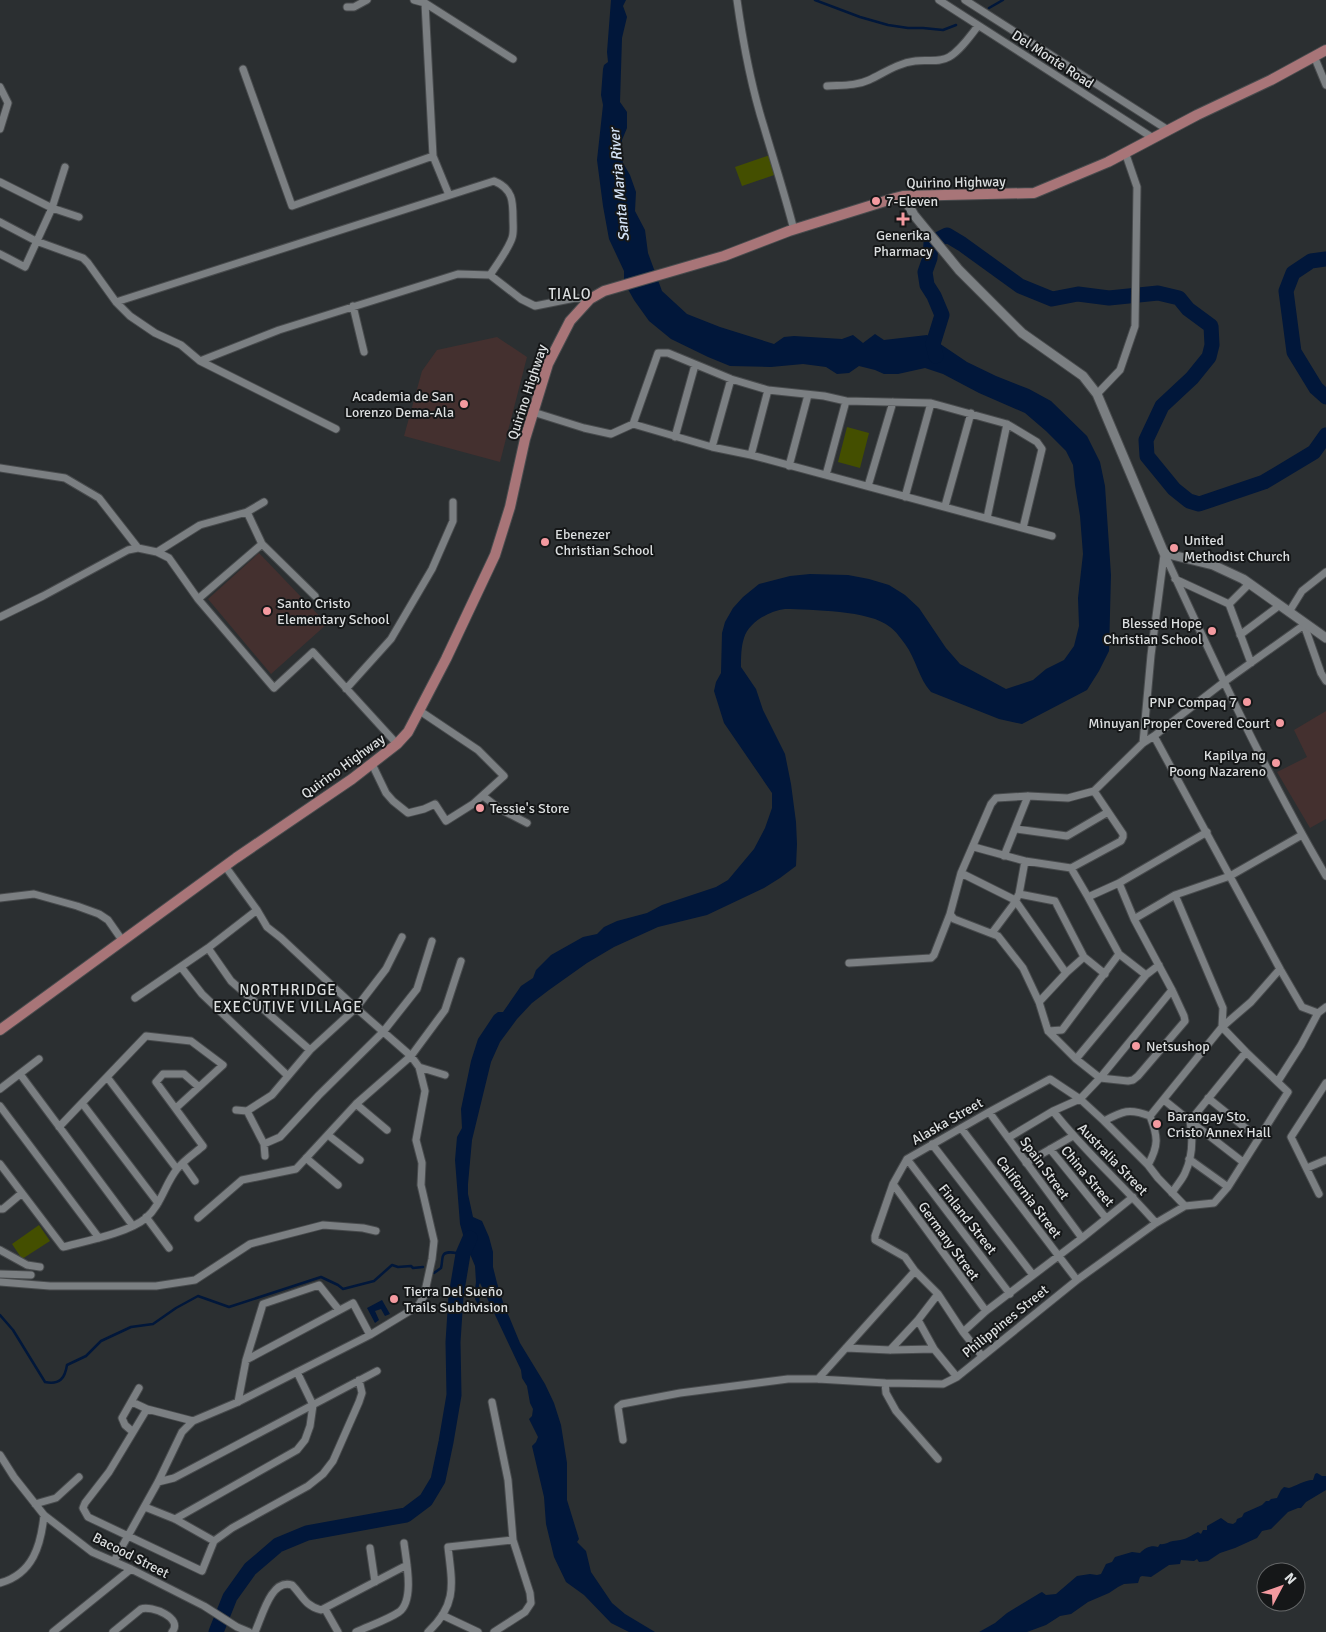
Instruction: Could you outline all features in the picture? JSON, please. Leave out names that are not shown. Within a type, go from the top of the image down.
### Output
[{"type":"main road","name":"Quirino Highway","points":[[0,1030],[225,866],[372,764],[397,744],[408,732],[466,619],[495,555],[510,507],[525,439],[548,364],[570,321],[590,300],[604,291],[724,256],[794,230],[903,196],[1034,193],[1108,162],[1168,130],[1271,80],[1326,50]]},
{"type":"street","points":[[347,7],[354,7],[367,0]]},
{"type":"street","points":[[414,0],[425,3],[513,59]]},
{"type":"street","points":[[737,0],[742,35],[763,125],[794,230]]},
{"type":"street","name":"Del Monte Road","points":[[939,0],[1154,138]]},
{"type":"street","name":"Del Monte Road","points":[[964,0],[1168,130]]},
{"type":"street","points":[[425,3],[433,156],[449,195]]},
{"type":"street","points":[[827,86],[851,85],[868,80],[906,63],[948,58],[978,26]]},
{"type":"street","points":[[1021,53],[1029,41]]},
{"type":"street","points":[[1314,56],[1326,85]]},
{"type":"street","points":[[243,69],[292,206],[433,156]]},
{"type":"street","points":[[0,86],[8,103],[0,129]]},
{"type":"street","points":[[1098,394],[1120,370],[1135,326],[1137,188],[1125,152]]},
{"type":"street","points":[[0,254],[25,267],[52,208],[65,167]]},
{"type":"street","points":[[116,302],[494,181],[510,192],[513,201],[512,238],[490,275]]},
{"type":"street","points":[[0,182],[52,208],[79,217]]},
{"type":"street","points":[[903,196],[927,233],[959,270],[1022,333],[1083,376],[1098,394],[1175,579],[1224,682],[1302,835],[1326,876]]},
{"type":"street","points":[[0,222],[36,240],[83,258],[116,302],[130,316],[155,333],[181,345],[200,361],[336,430]]},
{"type":"street","points":[[200,361],[279,330],[458,274],[490,275],[535,306],[575,298],[590,300]]},
{"type":"street","points":[[354,306],[364,352]]},
{"type":"street","points":[[633,424],[658,353],[668,353],[731,379],[768,390],[824,396],[846,401],[931,403],[971,413],[1007,424],[1037,442],[1042,449],[1023,528]]},
{"type":"street","points":[[675,437],[695,365]]},
{"type":"street","points":[[712,447],[731,379]]},
{"type":"street","points":[[751,455],[768,390]]},
{"type":"street","points":[[789,466],[808,395]]},
{"type":"street","points":[[826,475],[846,401]]},
{"type":"street","points":[[868,486],[893,402]]},
{"type":"street","points":[[905,497],[931,403]]},
{"type":"street","points":[[533,412],[584,428],[611,434],[633,424],[712,447],[751,455],[1052,536]]},
{"type":"street","points":[[945,506],[971,413]]},
{"type":"street","points":[[987,518],[1007,424]]},
{"type":"street","points":[[0,468],[65,478],[99,498],[138,548]]},
{"type":"street","points":[[157,552],[200,525],[247,512],[264,502]]},
{"type":"street","points":[[346,689],[391,640],[432,569],[453,521],[453,502]]},
{"type":"street","points":[[247,512],[262,544],[315,596]]},
{"type":"street","points":[[198,599],[262,544]]},
{"type":"street","points":[[0,617],[128,550],[138,548],[157,552],[169,558],[198,599],[274,688],[313,652],[397,744]]},
{"type":"street","points":[[1164,553],[1213,565],[1243,579],[1303,624],[1326,638]]},
{"type":"street","points":[[1143,743],[1151,655],[1164,553]]},
{"type":"street","points":[[1289,612],[1302,591],[1326,572]]},
{"type":"street","points":[[1175,579],[1229,604],[1250,663]]},
{"type":"street","points":[[1229,604],[1249,584]]},
{"type":"street","points":[[1240,635],[1280,605]]},
{"type":"street","points":[[849,964],[931,958],[934,955],[950,914],[961,873],[991,804],[996,798],[1028,796],[1068,798],[1094,791],[1143,743],[1303,624]]},
{"type":"street","points":[[1303,624],[1321,673],[1326,681]]},
{"type":"street","points":[[372,764],[386,793],[408,813],[434,804],[446,821],[463,812],[504,776],[478,750],[420,711]]},
{"type":"street","points":[[1154,736],[1302,1007],[1318,1013]]},
{"type":"street","points":[[974,846],[1025,862],[1071,868],[1121,841],[1123,834],[1094,791]]},
{"type":"street","points":[[483,796],[500,809],[527,823]]},
{"type":"street","points":[[1004,856],[1028,796]]},
{"type":"street","points":[[1016,829],[1066,836],[1108,812]]},
{"type":"street","points":[[1088,897],[1119,883],[1207,832]]},
{"type":"street","points":[[1134,919],[1175,895],[1230,876],[1302,835]]},
{"type":"street","points":[[992,933],[1017,897],[1025,862]]},
{"type":"street","points":[[114,1561],[145,1507],[182,1432],[193,1422],[238,1402],[370,1335],[418,1306],[424,1296],[432,1259],[434,1241],[421,1184],[422,1163],[416,1140],[425,1090],[419,1067],[411,1056],[267,927],[225,866]]},
{"type":"street","points":[[1071,868],[1119,954],[1146,975]]},
{"type":"street","points":[[961,873],[1017,897],[1055,901],[1084,957],[1105,974]]},
{"type":"street","points":[[950,914],[954,919],[998,936],[1023,968],[1039,1002],[1048,1031],[1076,1060],[1100,1078],[1133,1080],[1185,1021],[1172,990],[1134,919],[1119,883]]},
{"type":"street","points":[[0,898],[34,894],[77,906],[99,914],[108,920],[122,940]]},
{"type":"street","points":[[1080,1099],[1148,1165],[1185,1206],[1214,1203],[1228,1187],[1288,1092],[1222,1027],[1223,1008],[1175,895]]},
{"type":"street","points":[[1017,897],[1066,973]]},
{"type":"street","points":[[135,998],[208,948],[257,910]]},
{"type":"street","points":[[236,1110],[247,1112],[272,1095],[310,1050],[356,1008],[386,969],[402,937]]},
{"type":"street","points":[[264,1144],[280,1137],[319,1095],[383,1032],[417,989],[432,941]]},
{"type":"street","points":[[208,948],[231,981],[310,1050]]},
{"type":"street","points":[[1048,1031],[1062,1030],[1119,954]]},
{"type":"street","points":[[1039,1002],[1084,957]]},
{"type":"street","points":[[198,1218],[242,1180],[296,1169],[356,1104],[411,1056],[445,1010],[461,962]]},
{"type":"street","points":[[1076,1060],[1146,975],[1159,965]]},
{"type":"street","points":[[181,967],[202,994],[288,1076]]},
{"type":"street","points":[[1150,1116],[1222,1027],[1251,1002],[1280,969]]},
{"type":"street","points":[[1008,1138],[1053,1111],[1080,1099],[1100,1078],[1172,990]]},
{"type":"street","points":[[1278,1081],[1301,1045],[1318,1013],[1326,1007]]},
{"type":"street","points":[[59,1127],[146,1036],[191,1041],[223,1065],[176,1108]]},
{"type":"street","points":[[1190,1121],[1246,1052]]},
{"type":"street","points":[[0,1089],[39,1059]]},
{"type":"street","points":[[419,1067],[446,1075]]},
{"type":"street","points":[[20,1074],[133,1226]]},
{"type":"street","points":[[0,1164],[63,1247],[99,1238],[133,1226],[146,1218],[158,1203],[180,1166],[204,1146],[156,1082],[163,1074],[184,1074],[199,1087]]},
{"type":"street","points":[[108,1077],[180,1166],[195,1181]]},
{"type":"street","name":"Alaska Street","points":[[915,1271],[905,1257],[875,1240],[893,1184],[907,1159],[1050,1079],[1080,1099]]},
{"type":"street","points":[[1319,1194],[1291,1137],[1326,1083]]},
{"type":"street","points":[[1208,1098],[1258,1138]]},
{"type":"street","points":[[1164,1100],[1243,1162]]},
{"type":"street","points":[[82,1103],[158,1203]]},
{"type":"street","points":[[356,1104],[387,1130]]},
{"type":"street","points":[[0,1106],[99,1238]]},
{"type":"street","name":"Australia Street","points":[[1053,1111],[1073,1136],[1156,1223]]},
{"type":"street","points":[[1104,1121],[1125,1111],[1137,1111],[1150,1116],[1157,1132],[1156,1152],[1148,1165]]},
{"type":"street","points":[[247,1112],[264,1144],[265,1156]]},
{"type":"street","name":"Spain Street","points":[[989,1112],[1082,1238]]},
{"type":"street","points":[[1172,1193],[1185,1173],[1189,1159],[1193,1135],[1190,1121]]},
{"type":"street","name":"California Street","points":[[961,1128],[1077,1280]]},
{"type":"street","points":[[328,1135],[360,1160]]},
{"type":"street","points":[[1026,1163],[1073,1136]]},
{"type":"street","points":[[932,1144],[1033,1275]]},
{"type":"street","name":"China Street","points":[[1050,1149],[1106,1218]]},
{"type":"street","points":[[306,1158],[338,1185]]},
{"type":"street","name":"Finland Street","points":[[907,1159],[1010,1294]]},
{"type":"street","points":[[1189,1159],[1228,1187]]},
{"type":"street","points":[[1307,1168],[1326,1160]]},
{"type":"street","name":"Germany Street","points":[[893,1184],[986,1311]]},
{"type":"street","points":[[0,1209],[3,1209],[22,1193]]},
{"type":"street","points":[[963,1332],[986,1311],[1133,1197]]},
{"type":"street","name":"Philippines Street","points":[[623,1440],[618,1407],[622,1404],[680,1393],[788,1379],[943,1384],[957,1377],[1077,1280],[1156,1223],[1185,1206]]},
{"type":"street","points":[[146,1218],[169,1248]]},
{"type":"street","points":[[0,1282],[50,1286],[156,1286],[195,1280],[250,1244],[323,1225],[364,1228],[376,1231]]},
{"type":"street","points":[[0,1250],[27,1265],[40,1267]]},
{"type":"street","points":[[818,1379],[915,1271],[938,1294],[963,1332],[982,1356]]},
{"type":"street","points":[[0,1274],[31,1275]]},
{"type":"street","points":[[238,1402],[246,1360],[262,1304],[319,1285],[339,1310]]},
{"type":"street","points":[[890,1350],[918,1320],[938,1294]]},
{"type":"street","points":[[246,1360],[353,1303],[370,1335]]},
{"type":"street","points":[[918,1320],[934,1349],[957,1377]]},
{"type":"street","points":[[846,1348],[934,1349]]},
{"type":"street","points":[[158,1482],[174,1478],[377,1371]]},
{"type":"street","points":[[175,1519],[297,1450],[305,1440],[310,1426],[313,1405],[297,1372]]},
{"type":"street","points":[[146,1409],[109,1472],[83,1508],[88,1517],[202,1571],[214,1541],[232,1528],[308,1486],[323,1474],[332,1461],[360,1402],[362,1393],[359,1380]]},
{"type":"street","points":[[885,1383],[886,1394],[896,1411],[938,1459]]},
{"type":"street","points":[[133,1432],[125,1425],[122,1418],[139,1388]]},
{"type":"street","points":[[132,1402],[146,1409],[193,1422]]},
{"type":"street","points":[[492,1402],[508,1480],[513,1540],[530,1593],[531,1602],[525,1612],[494,1632]]},
{"type":"street","name":"Bacood Street","points":[[0,1455],[44,1515],[92,1552],[131,1569],[204,1606],[237,1627],[249,1632]]},
{"type":"street","points":[[35,1504],[56,1498],[79,1477]]},
{"type":"street","points":[[145,1507],[175,1519],[214,1541]]},
{"type":"street","points":[[0,1583],[22,1571],[37,1552],[44,1515]]},
{"type":"street","points":[[428,1632],[442,1615],[449,1601],[452,1589],[448,1547],[513,1540]]},
{"type":"street","points":[[356,1632],[400,1611],[406,1604],[408,1594],[404,1543]]},
{"type":"street","points":[[370,1548],[375,1582]]},
{"type":"street","points":[[256,1632],[272,1592],[278,1586],[283,1584],[292,1585],[301,1598],[310,1606],[317,1609],[325,1609],[406,1565]]},
{"type":"street","points":[[53,1632],[131,1569]]},
{"type":"street","points":[[113,1632],[146,1607],[172,1618],[175,1623],[172,1632]]},
{"type":"street","points":[[325,1609],[338,1632]]},
{"type":"street","points":[[442,1615],[478,1632]]},
{"type":"shaded area","name":"Academia de San Lorenzo Dema-Ala","points":[[497,337],[527,357],[500,462],[404,436],[422,371],[437,350]]},
{"type":"shaded area","name":"Santo Cristo Elementary School","points":[[259,553],[327,624],[271,674],[208,599]]},
{"type":"shaded area","points":[[1326,711],[1326,819],[1310,828],[1277,772],[1307,757],[1294,730]]},
{"type":"green space","points":[[770,155],[777,174],[742,186],[735,167]]},
{"type":"green space","points":[[847,427],[869,433],[860,468],[838,462]]},
{"type":"green space","points":[[39,1225],[50,1241],[22,1259],[12,1244]]},
{"type":"water","name":"Santa Maria River","points":[[611,0],[626,0],[623,6],[627,17],[622,38],[620,102],[627,112],[627,128],[622,140],[621,152],[623,163],[636,192],[635,211],[645,230],[648,253],[662,291],[687,314],[720,327],[774,344],[784,337],[794,336],[842,339],[853,335],[863,343],[875,334],[884,340],[927,335],[967,362],[1029,389],[1051,401],[1087,436],[1100,462],[1105,486],[1111,575],[1109,651],[1099,671],[1087,690],[1022,724],[999,719],[931,692],[923,681],[905,644],[890,627],[881,621],[840,612],[785,609],[760,618],[750,627],[744,638],[741,667],[756,689],[763,710],[785,754],[796,822],[796,866],[764,888],[707,915],[658,927],[614,947],[587,963],[532,1003],[500,1042],[491,1062],[472,1140],[468,1194],[473,1217],[482,1221],[489,1237],[497,1283],[520,1343],[545,1384],[554,1403],[561,1425],[567,1463],[567,1500],[579,1539],[577,1542],[586,1551],[591,1572],[612,1603],[625,1614],[655,1632],[629,1632],[611,1623],[584,1595],[566,1582],[554,1557],[546,1524],[544,1497],[532,1446],[538,1437],[529,1419],[532,1416],[533,1409],[527,1386],[480,1283],[480,1308],[475,1299],[475,1266],[460,1224],[455,1160],[457,1137],[462,1128],[461,1109],[471,1061],[478,1039],[494,1015],[498,1012],[503,1012],[521,986],[533,978],[536,970],[551,955],[583,937],[597,934],[604,927],[617,921],[647,913],[662,905],[716,887],[728,880],[754,849],[765,828],[772,808],[772,793],[724,723],[714,691],[721,673],[722,633],[725,622],[733,608],[759,584],[790,576],[810,574],[848,575],[889,585],[905,595],[919,608],[946,648],[960,664],[1006,689],[1033,680],[1046,669],[1064,660],[1074,646],[1079,626],[1078,598],[1083,554],[1073,465],[1066,451],[1025,413],[979,393],[943,374],[925,368],[898,374],[884,374],[859,366],[849,373],[837,374],[826,367],[803,364],[771,367],[730,366],[671,339],[649,321],[624,282],[624,271],[609,239],[597,160],[603,105],[601,95],[603,69],[604,65],[608,62]]},
{"type":"water","points":[[382,1300],[390,1314],[385,1316],[381,1309],[375,1311],[379,1320],[375,1323],[367,1308]]},
{"type":"water","points":[[1317,1473],[1326,1476],[1326,1490],[1306,1502],[1301,1508],[1288,1512],[1271,1529],[1262,1531],[1257,1538],[1220,1553],[1208,1561],[1199,1562],[1197,1559],[1194,1561],[1181,1560],[1180,1564],[1169,1565],[1151,1577],[1142,1576],[1138,1583],[1124,1584],[1088,1602],[1071,1614],[1060,1616],[1046,1625],[1027,1632],[979,1632],[1042,1592],[1046,1595],[1056,1594],[1077,1576],[1101,1574],[1106,1564],[1112,1562],[1115,1557],[1132,1552],[1140,1553],[1148,1547],[1158,1547],[1160,1544],[1183,1539],[1198,1532],[1201,1534],[1203,1530],[1207,1530],[1207,1526],[1221,1518],[1233,1524],[1244,1513],[1262,1505],[1266,1501],[1277,1498],[1284,1487],[1289,1488],[1313,1480]]},
{"type":"waterway","points":[[815,0],[860,17],[888,25],[943,30],[956,25]]},
{"type":"waterway","points":[[989,8],[1003,0]]},
{"type":"waterway","points":[[936,356],[933,344],[942,315],[927,285],[925,272],[930,258],[931,243],[947,235],[1020,286],[1052,299],[1078,294],[1109,298],[1158,293],[1179,298],[1188,309],[1211,326],[1212,345],[1209,357],[1192,378],[1162,406],[1146,440],[1147,456],[1174,489],[1189,501],[1199,504],[1264,482],[1314,452],[1326,435]]},
{"type":"waterway","points":[[1326,259],[1311,261],[1293,273],[1286,291],[1294,352],[1316,388],[1326,397]]},
{"type":"waterway","points":[[216,1632],[230,1597],[250,1569],[278,1545],[307,1533],[406,1515],[426,1500],[438,1480],[454,1395],[453,1342],[456,1296],[463,1254],[470,1238]]},
{"type":"waterway","points":[[434,1273],[441,1268],[444,1254],[449,1252],[463,1254]]},
{"type":"waterway","points":[[0,1315],[13,1330],[45,1382],[50,1383],[61,1380],[67,1365],[86,1356],[101,1341],[131,1327],[153,1324],[198,1296],[229,1307],[321,1277],[343,1289],[374,1281],[392,1265],[398,1267],[411,1266],[413,1268],[423,1267]]},
{"type":"place","name":"7-Eleven","points":[[876,201]]},
{"type":"place","name":"Generika Pharmacy","points":[[903,219]]},
{"type":"place","name":"Academia de San Lorenzo Dema-Ala","points":[[464,404]]},
{"type":"place","name":"Ebenezer Christian School","points":[[545,542]]},
{"type":"place","name":"United Methodist Church","points":[[1174,548]]},
{"type":"place","name":"Santo Cristo Elementary School","points":[[267,611]]},
{"type":"place","name":"Blessed Hope Christian School","points":[[1212,631]]},
{"type":"place","name":"PNP Compaq 7","points":[[1247,702]]},
{"type":"place","name":"Minuyan Proper Covered Court","points":[[1280,723]]},
{"type":"place","name":"Kapilya ng Poong Nazareno","points":[[1276,763]]},
{"type":"place","name":"Tessie's Store","points":[[480,808]]},
{"type":"place","name":"Netsushop","points":[[1136,1046]]},
{"type":"place","name":"Barangay Sto. Cristo Annex Hall","points":[[1157,1124]]},
{"type":"place","name":"Tierra Del Sueño Trails Subdivision","points":[[394,1299]]},
{"type":"district","name":"TIALO","points":[[570,294]]},
{"type":"district","name":"NORTHRIDGE EXECUTIVE VILLAGE","points":[[288,998]]}]
